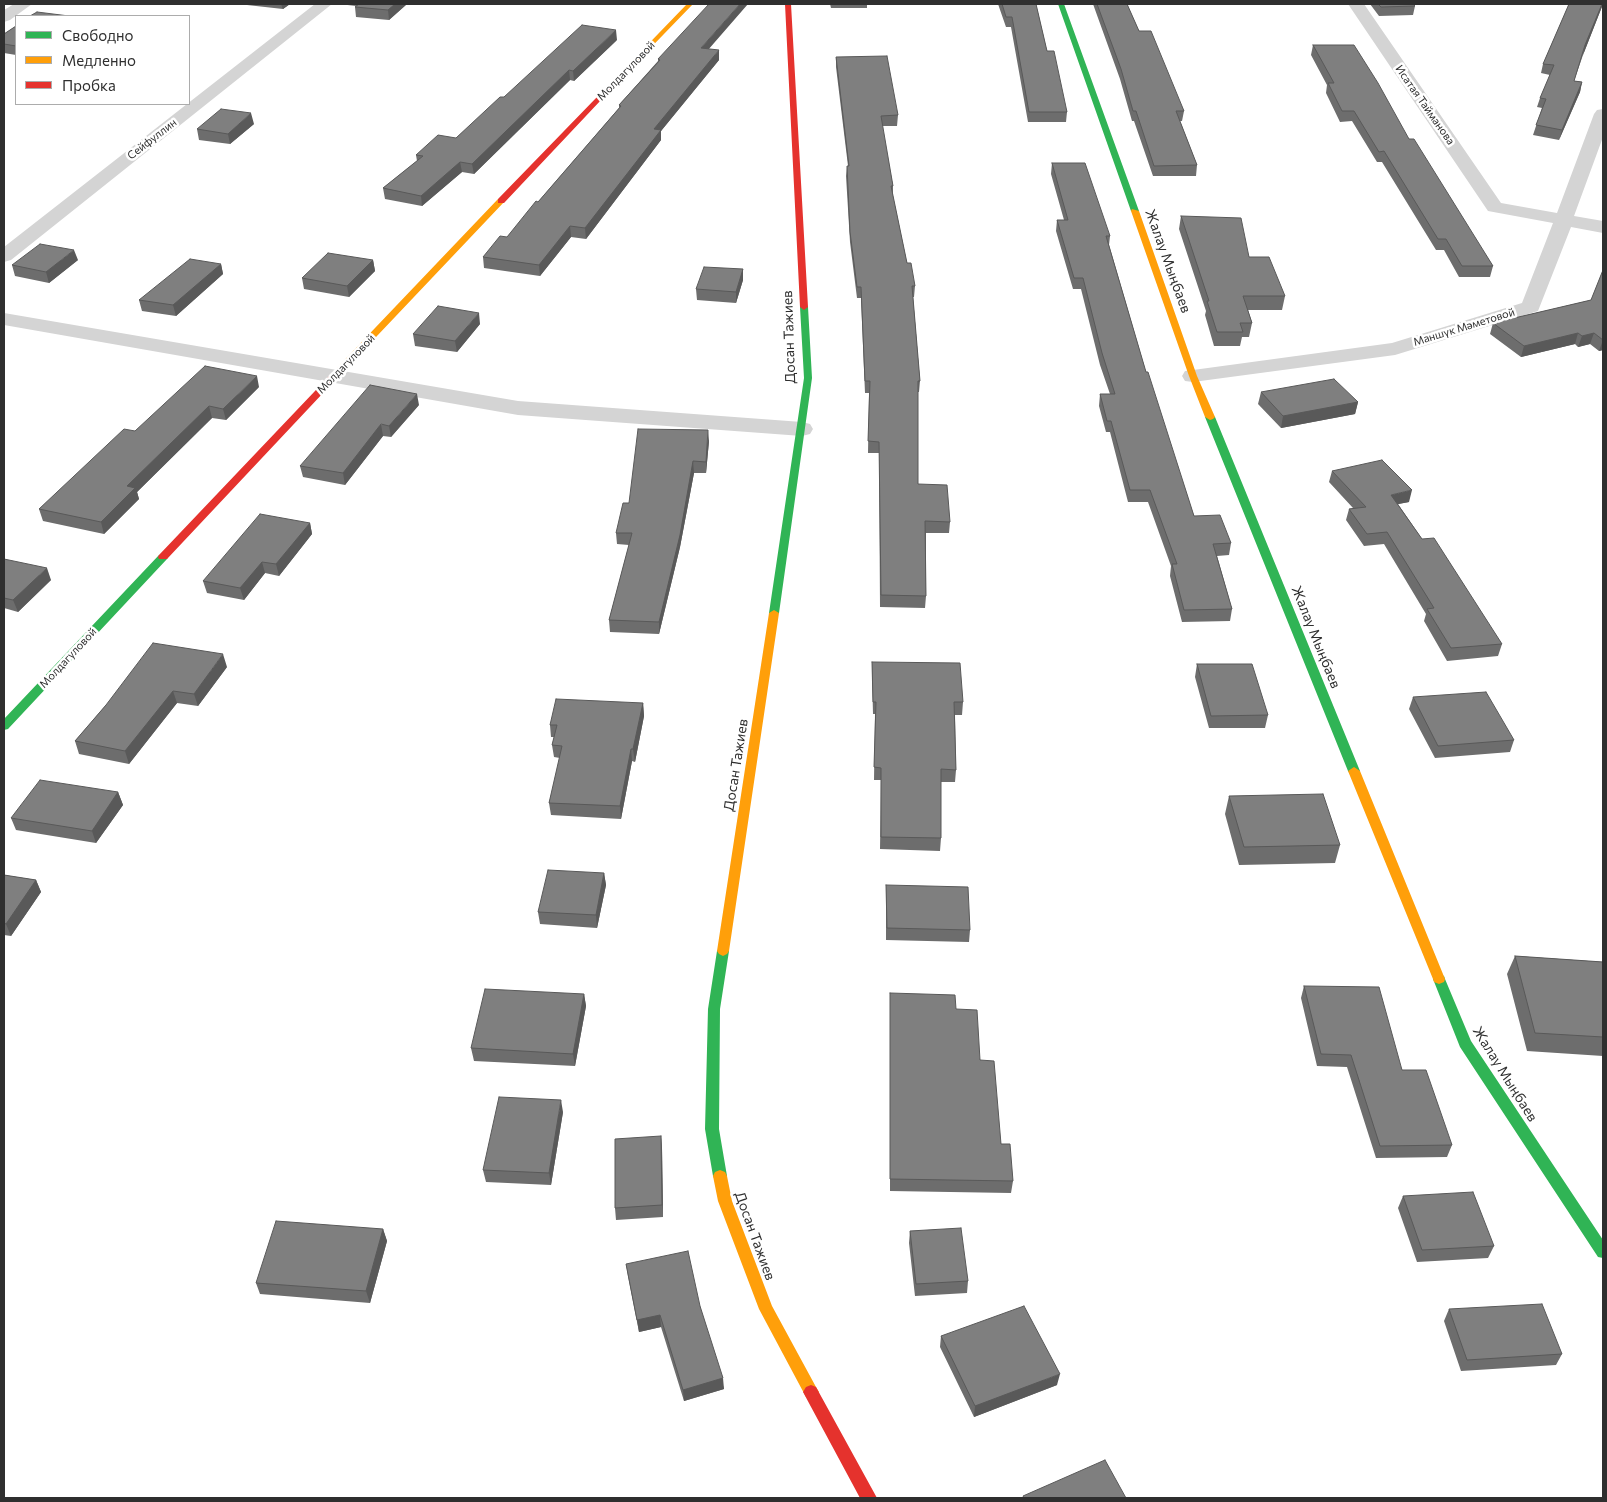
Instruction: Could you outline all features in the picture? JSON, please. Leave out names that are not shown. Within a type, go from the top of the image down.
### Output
[{"type":"street","points":[[4,17],[24,4]]},
{"type":"street","name":"Сейфуллин","points":[[4,256],[324,4]]},
{"type":"street","name":"Молдагуловой","points":[[4,726],[334,376],[690,4]]},
{"type":"street","name":"Досан Тажиев","points":[[788,4],[808,378],[802,429],[714,1009],[712,1129],[725,1202],[766,1309],[869,1498]]},
{"type":"street","name":"Жалау Мыңбаев","points":[[1061,4],[1193,376],[1465,1043],[1603,1252]]},
{"type":"street","name":"Исатая Тайманова","points":[[1356,4],[1495,207],[1564,219]]},
{"type":"street","name":"Маншүк Мәметовой","points":[[1193,376],[1395,349],[1531,307],[1603,114]]},
{"type":"street","points":[[1564,219],[1603,227]]},
{"type":"street","points":[[4,319],[518,408],[802,429]]},
{"type":"building","points":[[359,4],[395,4],[388,10],[355,7]]},
{"type":"building","points":[[709,4],[740,4],[701,48],[719,50],[654,129],[661,130],[585,228],[570,226],[539,265],[483,257],[500,236],[507,237],[536,201],[538,202],[621,106],[619,105],[660,60],[658,59]]},
{"type":"building","points":[[1002,4],[1036,4],[1047,51],[1054,51],[1067,112],[1029,112],[1012,17],[1006,17]]},
{"type":"building","points":[[1097,4],[1127,4],[1139,31],[1151,31],[1184,111],[1176,111],[1197,165],[1154,166],[1136,111],[1133,111],[1121,69]]},
{"type":"building","points":[[1378,4],[1413,4],[1415,6],[1381,7]]},
{"type":"building","points":[[1569,4],[1602,4],[1585,45],[1574,81],[1582,82],[1562,130],[1536,125],[1546,99],[1540,98],[1554,65],[1543,64]]},
{"type":"building","points":[[37,12],[61,15],[32,15]]},
{"type":"building","points":[[582,25],[616,30],[573,71],[569,70],[472,164],[460,162],[421,196],[383,188],[423,156],[416,155],[438,135],[456,138],[500,97],[504,97]]},
{"type":"building","points":[[15,27],[15,46],[4,44],[4,34]]},
{"type":"building","points":[[1313,45],[1354,45],[1378,83],[1409,139],[1414,139],[1493,266],[1462,266],[1446,239],[1438,239],[1384,151],[1379,152],[1354,111],[1342,111],[1328,83],[1334,83]]},
{"type":"building","points":[[887,56],[898,115],[881,116],[893,186],[891,186],[907,263],[911,263],[915,286],[912,286],[920,381],[918,381],[918,484],[947,485],[950,522],[925,521],[926,596],[881,595],[879,442],[868,441],[870,381],[865,381],[861,287],[857,287],[850,232],[847,166],[849,166],[836,57]]},
{"type":"building","points":[[221,109],[251,113],[228,134],[197,129]]},
{"type":"building","points":[[1052,163],[1085,163],[1110,236],[1106,236],[1146,372],[1148,372],[1194,516],[1220,515],[1231,543],[1213,544],[1232,609],[1184,610],[1172,564],[1177,564],[1150,490],[1130,490],[1111,421],[1107,421],[1100,394],[1115,394],[1102,353],[1083,278],[1074,278],[1057,220],[1068,220]]},
{"type":"building","points":[[1181,216],[1241,218],[1249,257],[1269,257],[1285,296],[1243,296],[1252,323],[1240,323],[1243,332],[1217,332],[1207,301],[1209,301]]},
{"type":"building","points":[[40,244],[74,250],[46,272],[12,265]]},
{"type":"building","points":[[328,253],[373,260],[347,286],[302,278]]},
{"type":"building","points":[[190,259],[221,264],[173,305],[139,300]]},
{"type":"building","points":[[704,267],[743,269],[736,292],[696,289]]},
{"type":"building","points":[[1603,270],[1603,340],[1594,333],[1582,336],[1578,333],[1524,346],[1493,323],[1591,300]]},
{"type":"building","points":[[438,306],[479,313],[455,341],[413,334]]},
{"type":"building","points":[[205,366],[257,376],[223,409],[209,406],[127,486],[135,488],[101,522],[39,509],[124,429],[135,431]]},
{"type":"building","points":[[1334,379],[1358,402],[1283,416],[1261,392]]},
{"type":"building","points":[[370,385],[417,394],[389,426],[381,424],[343,473],[300,466]]},
{"type":"building","points":[[638,429],[708,430],[706,462],[693,461],[680,535],[659,622],[609,620],[632,533],[616,533],[623,503],[629,503]]},
{"type":"building","points":[[1382,460],[1412,490],[1391,495],[1422,539],[1434,538],[1502,644],[1451,648],[1427,609],[1434,608],[1387,532],[1367,534],[1349,509],[1366,507],[1332,471]]},
{"type":"building","points":[[260,514],[310,523],[276,564],[262,562],[240,588],[203,581]]},
{"type":"building","points":[[4,559],[47,568],[13,600],[4,598]]},
{"type":"building","points":[[153,643],[223,654],[194,694],[173,691],[125,751],[75,741],[106,705]]},
{"type":"building","points":[[872,662],[960,663],[963,702],[954,702],[956,770],[941,769],[941,838],[881,837],[881,768],[874,767],[876,702],[873,702]]},
{"type":"building","points":[[1197,664],[1252,664],[1268,715],[1211,716]]},
{"type":"building","points":[[1486,692],[1514,740],[1438,746],[1413,697]]},
{"type":"building","points":[[556,699],[643,703],[633,749],[631,749],[620,806],[549,803],[562,746],[552,745],[557,725],[550,725]]},
{"type":"building","points":[[40,780],[118,792],[92,831],[11,818]]},
{"type":"building","points":[[1323,794],[1340,845],[1244,847],[1229,796]]},
{"type":"building","points":[[548,870],[604,873],[596,915],[538,912]]},
{"type":"building","points":[[4,875],[36,880],[6,924],[4,923]]},
{"type":"building","points":[[886,885],[968,887],[970,930],[887,928]]},
{"type":"building","points":[[1515,956],[1603,962],[1603,1037],[1535,1033]]},
{"type":"building","points":[[1304,986],[1379,987],[1402,1070],[1426,1070],[1452,1145],[1380,1146],[1351,1055],[1321,1054]]},
{"type":"building","points":[[485,989],[584,994],[573,1054],[471,1048]]},
{"type":"building","points":[[890,993],[955,995],[956,1009],[977,1010],[980,1060],[994,1061],[1001,1144],[1010,1144],[1013,1181],[890,1179]]},
{"type":"building","points":[[499,1097],[561,1100],[549,1173],[483,1170]]},
{"type":"building","points":[[661,1136],[662,1205],[615,1208],[615,1139]]},
{"type":"building","points":[[1473,1192],[1494,1246],[1422,1250],[1403,1196]]},
{"type":"building","points":[[276,1221],[383,1229],[366,1291],[256,1283]]},
{"type":"building","points":[[961,1228],[968,1281],[916,1284],[910,1231]]},
{"type":"building","points":[[688,1251],[700,1306],[723,1378],[683,1390],[660,1315],[637,1320],[626,1264]]},
{"type":"building","points":[[1542,1304],[1562,1354],[1467,1360],[1449,1309]]},
{"type":"building","points":[[1024,1306],[1060,1374],[975,1406],[941,1336]]},
{"type":"building","points":[[1105,1460],[1126,1498],[1024,1498],[1023,1496]]},
{"type":"traffic: fast","points":[[1061,4],[1135,211]]},
{"type":"traffic: fast","points":[[774,613],[808,378],[804,307]]},
{"type":"traffic: fast","points":[[1210,417],[1354,771]]},
{"type":"traffic: fast","points":[[4,726],[163,557]]},
{"type":"traffic: fast","points":[[720,1176],[712,1129],[714,1009],[723,951]]},
{"type":"traffic: fast","points":[[1439,979],[1465,1043],[1603,1252]]},
{"type":"traffic: slow","points":[[631,65],[690,4]]},
{"type":"traffic: slow","points":[[337,373],[501,201]]},
{"type":"traffic: slow","points":[[1135,211],[1193,376],[1210,417]]},
{"type":"traffic: slow","points":[[723,951],[774,613]]},
{"type":"traffic: slow","points":[[1354,771],[1439,979]]},
{"type":"traffic: slow","points":[[720,1176],[725,1201],[766,1309],[811,1392]]},
{"type":"traffic: jam","points":[[788,4],[804,307]]},
{"type":"traffic: jam","points":[[501,201],[631,65]]},
{"type":"traffic: jam","points":[[163,557],[337,373]]},
{"type":"traffic: jam","points":[[811,1392],[869,1498]]}]
